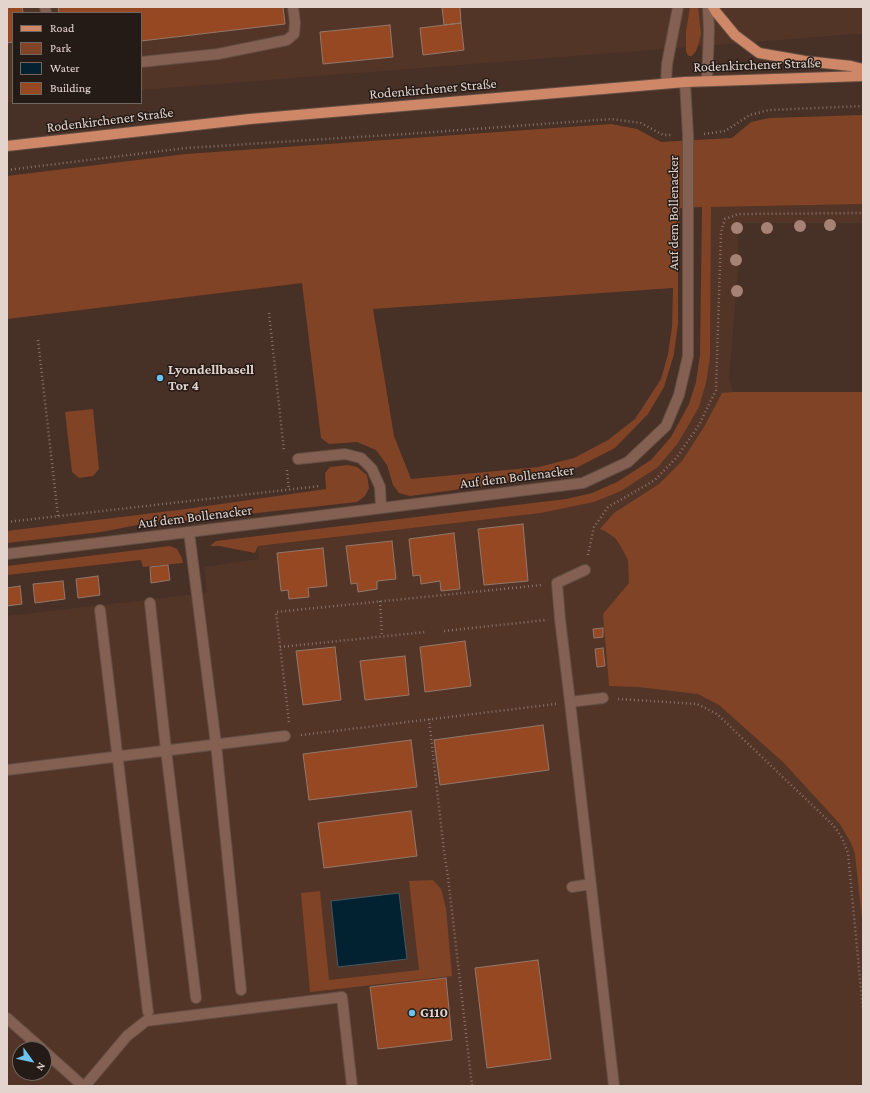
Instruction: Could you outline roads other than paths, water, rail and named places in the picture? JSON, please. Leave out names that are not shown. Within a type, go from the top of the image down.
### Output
[{"type":"main road","points":[[714,7],[716,12],[735,35],[760,53],[863,69]]},
{"type":"main road","name":"Rodenkirchener Straße","points":[[7,146],[250,118],[666,83],[863,76]]},
{"type":"street","points":[[142,62],[218,54],[287,40],[294,34],[295,23],[293,7]]},
{"type":"street","points":[[666,83],[667,64],[678,7]]},
{"type":"street","points":[[707,81],[709,30],[708,7]]},
{"type":"street","name":"Auf dem Bollenacker","points":[[7,554],[583,483],[628,462],[666,426],[679,395],[688,356],[688,135],[685,82]]},
{"type":"street","points":[[298,459],[345,454],[361,458],[372,469],[380,487],[381,508]]},
{"type":"street","points":[[189,532],[216,744],[241,990]]},
{"type":"street","points":[[585,570],[557,583],[614,1086]]},
{"type":"street","points":[[150,603],[196,998]]},
{"type":"street","points":[[100,610],[148,1012]]},
{"type":"street","points":[[570,702],[603,698]]},
{"type":"street","points":[[7,770],[288,736]]},
{"type":"street","points":[[572,887],[591,884]]},
{"type":"street","points":[[52,1058],[84,1086],[127,1036],[146,1021],[342,997],[352,1086]]},
{"type":"street","points":[[7,1018],[33,1041]]},
{"type":"water","points":[[399,893],[407,959],[338,967],[331,901]]},
{"type":"place","name":"Lyondellbasell Tor 4","points":[[160,378]]},
{"type":"place","name":"G110","points":[[412,1013]]}]
